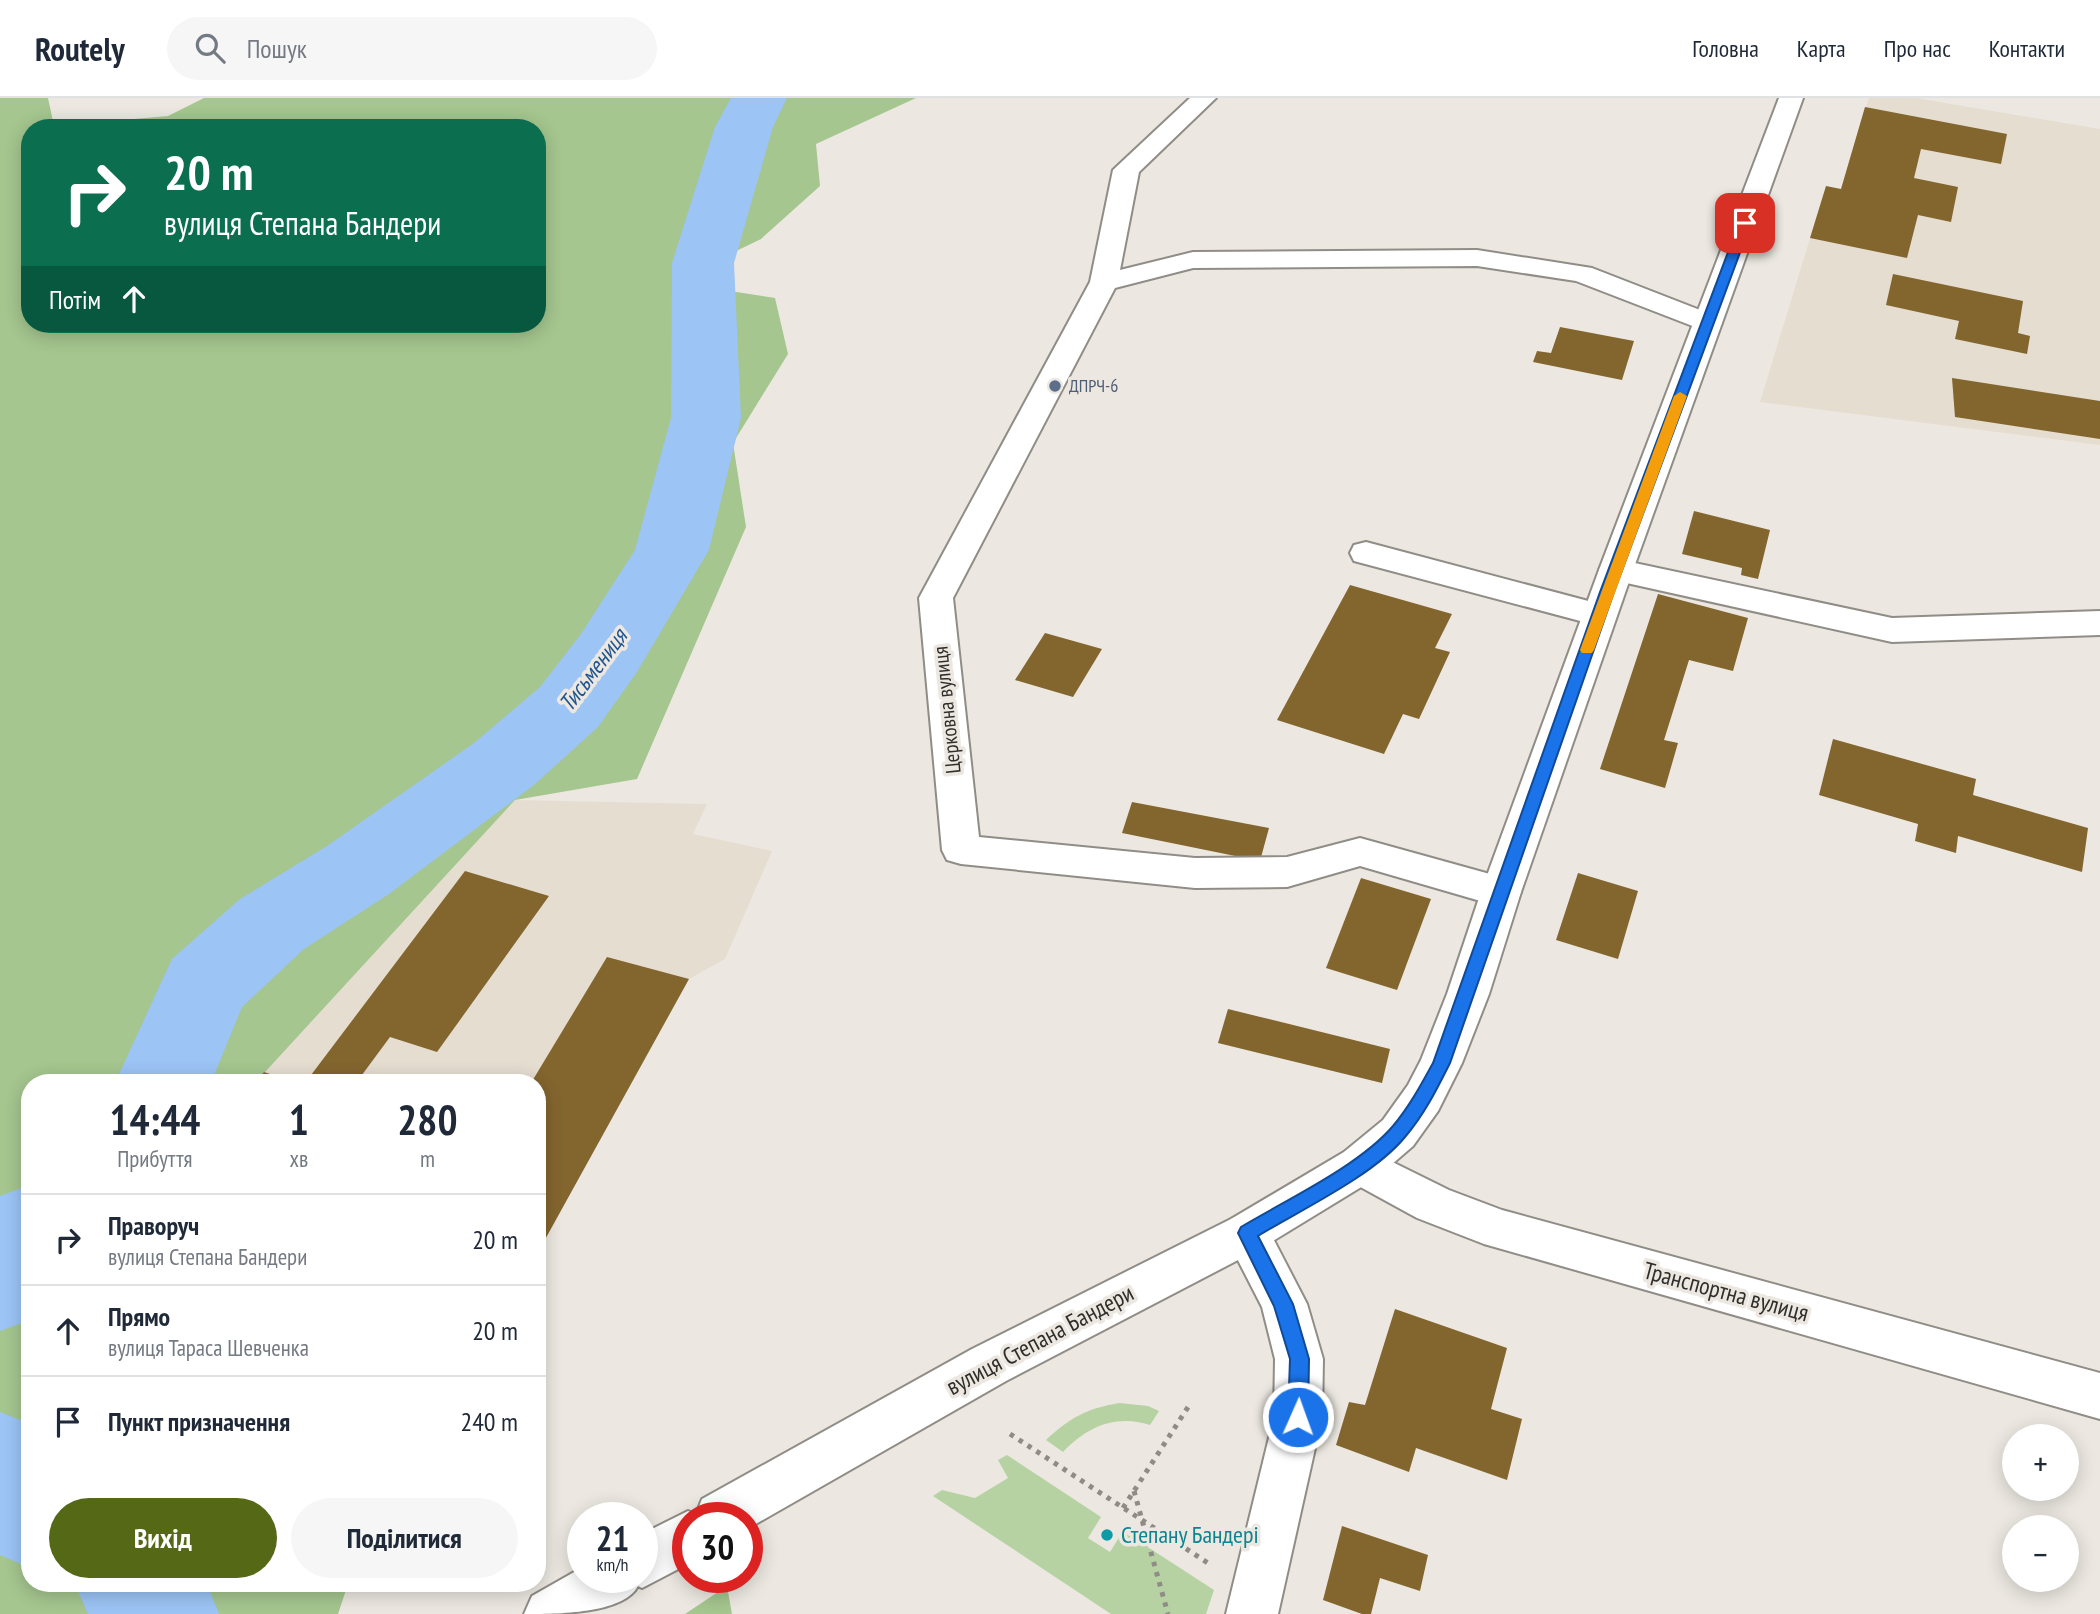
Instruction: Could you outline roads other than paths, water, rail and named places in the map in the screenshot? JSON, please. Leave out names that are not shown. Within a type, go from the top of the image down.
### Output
[{"type":"main road","name":"Церковна вулиця","points":[[1204,98],[1126,170],[1104,282],[936,598],[961,850],[1195,873],[1287,872],[1360,852],[1501,892]]},
{"type":"main road","name":"вулиця Степана Бандери","points":[[747,1502],[989,1365],[1247,1233],[1360,1165],[1398,1133],[1423,1098],[1441,1063],[1468,994],[1501,892],[1599,615],[1791,98]]},
{"type":"main road","points":[[1104,282],[1193,260],[1477,258],[1582,274],[1708,323]]},
{"type":"main road","points":[[1366,553],[1599,615]]},
{"type":"main road","points":[[1616,570],[1892,630],[2100,623]]},
{"type":"main road","name":"Транспортна вулиця","points":[[1360,1165],[1433,1204],[1500,1230],[2100,1395]]},
{"type":"main road","points":[[1247,1233],[1284,1304],[1299,1359],[1298,1417],[1252,1614]]},
{"type":"main road","points":[[550,1614],[587,1593]]},
{"type":"waterway","name":"Тисьмениця","points":[[167,1074],[205,985],[272,924],[358,870],[504,764],[569,707],[609,653],[672,550],[706,418],[703,263],[744,127],[759,98]]},
{"type":"waterway","name":"Тисьмениця","points":[[0,1283],[21,1247]]},
{"type":"waterway","name":"Тисьмениця","points":[[0,1467],[21,1498]]},
{"type":"waterway","name":"Тисьмениця","points":[[151,1592],[160,1614]]},
{"type":"place","name":"ДПРЧ-6","points":[[1055,386]]},
{"type":"place","name":"Степану Бандері","points":[[1107,1535]]}]
